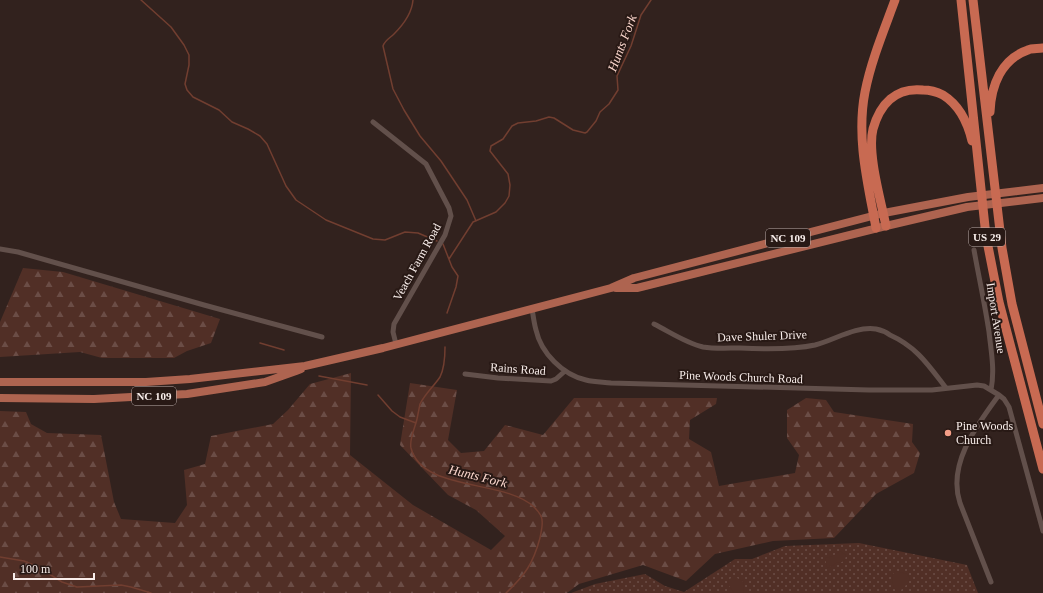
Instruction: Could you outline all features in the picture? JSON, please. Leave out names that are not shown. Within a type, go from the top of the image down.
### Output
[{"type":"highway","points":[[876,228],[863,156],[862,126],[865,93],[876,54],[895,0]]},
{"type":"highway","name":"US 29","points":[[961,0],[986,236],[999,302],[1043,469]]},
{"type":"highway","name":"US 29","points":[[973,0],[1002,248],[1012,304],[1043,424]]},
{"type":"highway","points":[[989,143],[991,101],[995,81],[1004,65],[1014,56],[1028,49],[1043,48]]},
{"type":"highway","points":[[886,226],[872,154],[873,131],[878,115],[885,104],[900,92],[914,89],[929,90],[943,95],[954,104],[962,116],[970,133],[979,165]]},
{"type":"main road","name":"NC 109","points":[[0,382],[146,382],[190,379],[305,366],[611,288],[634,278],[884,213],[968,197],[1043,188]]},
{"type":"main road","name":"NC 109","points":[[611,288],[637,288],[876,228],[967,207],[1043,198]]},
{"type":"main road","name":"NC 109","points":[[0,398],[94,399],[188,394],[265,382],[296,371],[305,366]]},
{"type":"street","name":"Veach Farm Road","points":[[373,122],[426,164],[449,208],[451,216],[445,235],[394,324],[393,332],[396,344]]},
{"type":"street","points":[[0,249],[18,252],[322,337]]},
{"type":"street","name":"Import Avenue","points":[[974,250],[992,354],[994,372],[990,390]]},
{"type":"street","name":"Pine Woods Church Road","points":[[532,308],[536,331],[542,345],[550,357],[565,370],[585,380],[611,383],[867,390],[926,390],[977,385],[999,395]]},
{"type":"street","name":"Dave Shuler Drive","points":[[654,324],[694,344],[705,347],[723,348],[806,346],[862,329],[877,329],[901,340],[915,350],[946,388]]},
{"type":"street","name":"Rains Road","points":[[465,374],[498,378],[551,381],[556,379],[565,370]]},
{"type":"street","points":[[991,582],[960,503],[956,484],[959,466],[972,435],[999,395],[1007,402],[1014,420],[1043,531]]},
{"type":"green space","points":[[23,268],[63,272],[220,319],[211,343],[187,351],[174,358],[102,358],[80,352],[0,357],[0,322]]},
{"type":"green space","points":[[351,373],[350,455],[413,505],[491,550],[505,536],[476,510],[448,495],[400,445],[410,383],[457,390],[448,440],[461,453],[484,451],[505,425],[543,435],[574,398],[717,398],[716,404],[690,420],[689,439],[711,452],[719,486],[795,473],[799,455],[787,438],[787,410],[806,398],[826,400],[834,412],[913,424],[912,442],[920,453],[914,473],[876,494],[834,538],[773,541],[715,554],[686,581],[643,565],[579,584],[567,593],[0,593],[0,411],[26,412],[31,424],[47,433],[101,435],[114,502],[121,519],[175,523],[187,505],[184,470],[205,464],[211,436],[273,424],[288,410],[310,384]]},
{"type":"green space","points":[[859,543],[967,565],[978,593],[571,593],[595,584],[645,574],[665,586],[684,592],[735,559],[752,559],[785,546]]},
{"type":"green space","points":[[840,551],[846,555],[845,560],[836,563],[829,568],[827,567],[825,558],[833,556]]},
{"type":"green space","points":[[896,571],[907,574],[910,578],[908,583],[899,592],[896,591],[893,585],[893,574]]},
{"type":"green space","points":[[731,578],[737,578],[744,582],[743,593],[734,593],[728,584]]},
{"type":"waterway","points":[[141,0],[171,27],[184,45],[189,55],[189,65],[185,84],[187,90],[193,97],[219,110],[232,122],[260,136],[267,144],[286,186],[296,200],[326,220],[373,239],[385,240],[405,232],[418,233],[437,241]]},
{"type":"waterway","points":[[413,0],[411,10],[404,23],[383,46],[393,89],[420,136],[441,161],[467,200],[476,221]]},
{"type":"waterway","name":"Hunts Fork","points":[[449,259],[473,222],[496,212],[505,203],[509,196],[510,185],[508,174],[490,151],[491,146],[503,139],[512,126],[518,123],[536,121],[549,117],[554,118],[573,130],[585,133],[587,132],[596,121],[600,112],[609,104],[618,90],[617,76],[631,46],[641,15],[651,0]]},
{"type":"waterway","name":"Hunts Fork","points":[[443,244],[452,267],[458,276],[456,287],[447,313]]},
{"type":"waterway","points":[[260,343],[284,350]]},
{"type":"waterway","name":"Hunts Fork","points":[[445,347],[444,363],[440,377],[420,404],[411,437],[411,448],[418,462],[431,472],[447,479],[504,492],[521,498],[540,513],[542,518],[542,526],[540,538],[534,555],[523,575],[506,593]]},
{"type":"waterway","points":[[319,376],[367,385]]},
{"type":"waterway","points":[[378,395],[392,411],[400,417],[416,423]]},
{"type":"waterway","points":[[0,557],[24,561],[38,567],[62,582],[77,587],[121,585],[151,593]]},
{"type":"place","name":"Pine Woods Church","points":[[948,433]]}]
